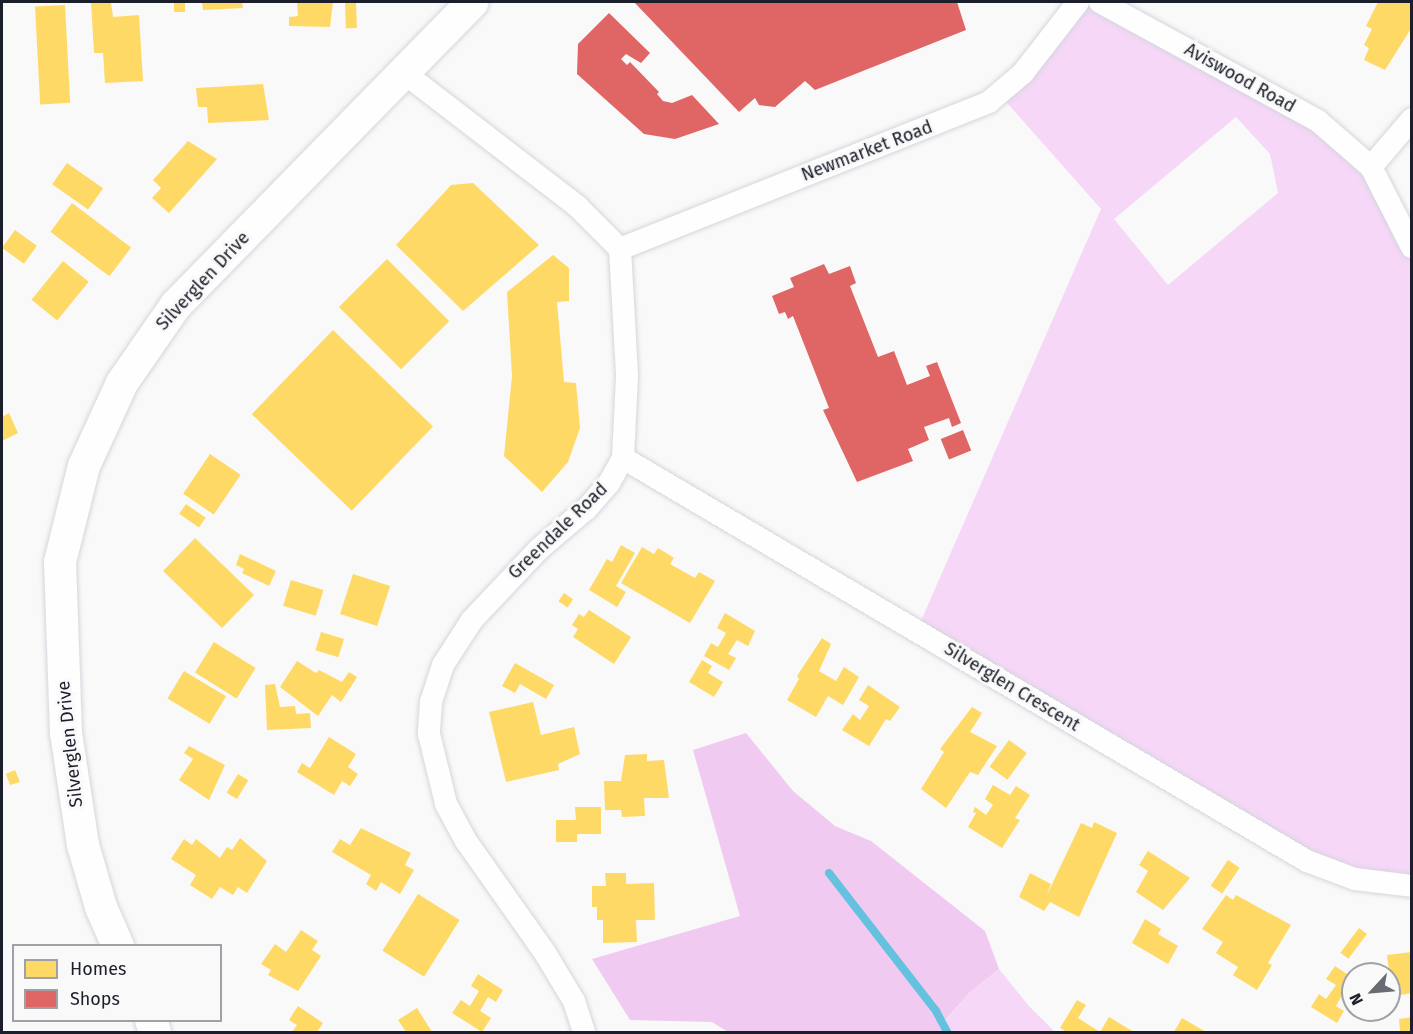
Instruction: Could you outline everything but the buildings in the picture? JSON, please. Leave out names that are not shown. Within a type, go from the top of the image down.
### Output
[{"type":"street","name":"Newmarket Road","points":[[620,249],[989,102],[1023,73],[1078,2]]},
{"type":"street","name":"Aviswood Road","points":[[1100,2],[1318,121],[1371,167]]},
{"type":"street","name":"Silverglen Drive","points":[[118,944],[101,907],[83,845],[65,710],[60,562],[84,466],[122,383],[176,305],[403,72],[464,4]]},
{"type":"street","points":[[403,72],[578,207],[620,249]]},
{"type":"street","points":[[1412,119],[1371,167],[1412,247]]},
{"type":"street","name":"Greendale Road","points":[[584,1032],[574,1001],[545,952],[466,841],[446,804],[429,734],[431,702],[443,665],[472,620],[539,549],[586,509],[609,483],[622,458],[627,364],[620,249]]},
{"type":"street","name":"Silverglen Crescent","points":[[622,458],[1307,861],[1364,881],[1412,886]]},
{"type":"shaded area","points":[[1078,2],[1101,2],[1337,134],[1411,244],[1411,887],[1337,874],[917,630],[1101,209],[1001,96]],"holes":[[[1236,117],[1270,154],[1278,193],[1168,285],[1114,219]]]},
{"type":"shaded area","points":[[746,733],[793,791],[835,826],[871,841],[985,931],[999,969],[970,992],[941,1025],[944,1032],[728,1032],[712,1022],[630,1020],[592,959],[740,916],[693,750]]},
{"type":"shaded area","points":[[999,969],[1029,1006],[1055,1032],[944,1032],[941,1026],[970,992]]},
{"type":"waterway","points":[[829,873],[936,1011],[947,1032]]}]
